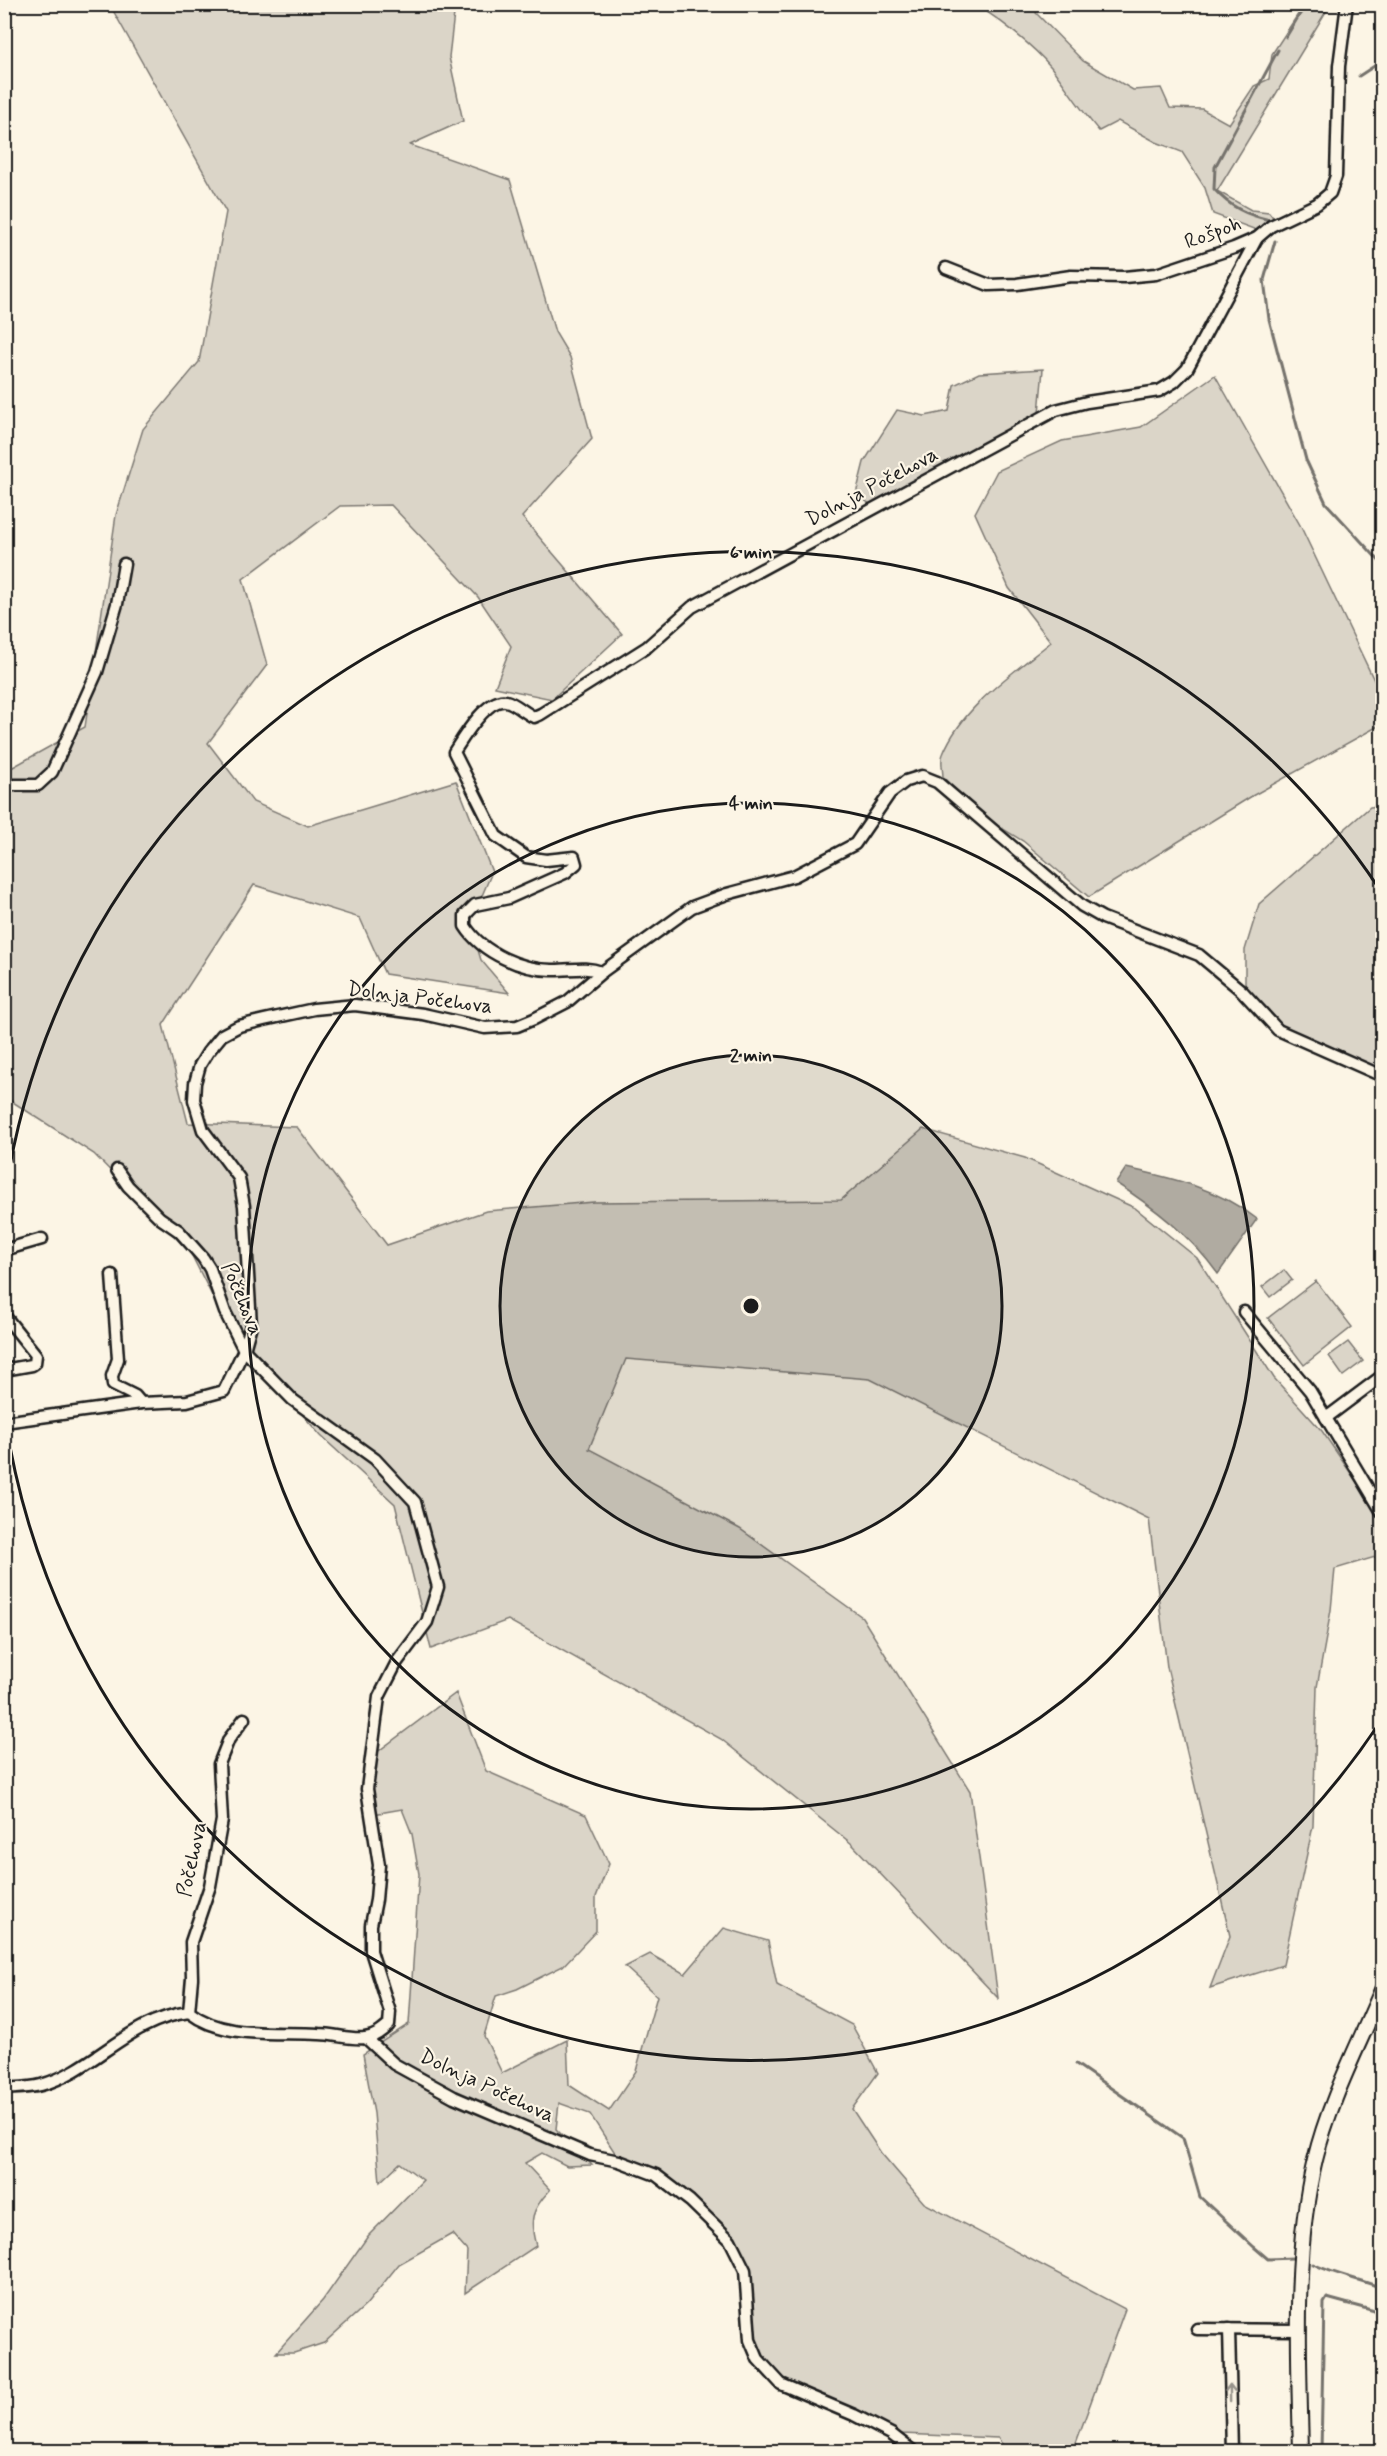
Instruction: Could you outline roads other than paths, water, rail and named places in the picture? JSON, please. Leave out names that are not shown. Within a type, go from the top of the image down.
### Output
[{"type":"main road","points":[[1301,2451],[1300,2330],[1305,2215],[1316,2157],[1336,2100],[1383,1990]]},
{"type":"street","name":"Rošpoh","points":[[946,268],[989,285],[1017,285],[1071,276],[1156,274],[1257,238],[1270,226],[1317,204],[1330,193],[1336,176],[1339,66],[1347,4]]},
{"type":"street","name":"Dolnja Počehova","points":[[602,972],[584,967],[554,970],[523,964],[484,947],[465,926],[465,915],[475,905],[509,898],[566,873],[576,864],[574,857],[546,860],[526,857],[496,836],[487,823],[473,786],[454,752],[484,712],[498,701],[507,701],[534,717],[541,714],[646,647],[692,607],[1056,410],[1088,402],[1159,391],[1174,382],[1187,369],[1257,238]]},
{"type":"street","points":[[4,785],[38,784],[52,772],[97,672],[117,604],[124,564]]},
{"type":"street","name":"Dolnja Počehova","points":[[244,1350],[250,1325],[244,1206],[239,1178],[203,1130],[195,1100],[195,1083],[200,1065],[207,1052],[222,1035],[239,1026],[264,1020],[314,1009],[355,1005],[423,1014],[484,1028],[517,1026],[559,1008],[602,972],[692,907],[719,896],[794,876],[855,844],[890,793],[906,781],[922,776],[938,782],[1082,906],[1103,918],[1199,955],[1242,991],[1278,1030],[1383,1076]]},
{"type":"street","name":"Počehova","points":[[4,1422],[141,1403],[187,1401],[218,1395],[224,1391],[244,1350],[225,1312],[210,1269],[203,1258],[179,1232],[160,1218],[136,1194],[117,1170]]},
{"type":"street","points":[[4,1250],[42,1239]]},
{"type":"street","points":[[112,1275],[118,1359],[112,1376],[113,1385],[135,1396],[141,1403]]},
{"type":"street","points":[[1244,1312],[1310,1391],[1383,1512]]},
{"type":"street","points":[[4,1315],[36,1355],[35,1363],[32,1365],[4,1370]]},
{"type":"street","points":[[4,2089],[41,2085],[81,2066],[128,2034],[150,2023],[189,2012],[197,2018],[234,2030],[366,2038],[379,2033],[389,2025],[390,2012],[371,1951],[371,1925],[379,1865],[368,1810],[367,1789],[379,1697],[397,1662],[427,1622],[438,1587],[415,1502],[375,1459],[293,1400],[244,1350]]},
{"type":"street","points":[[1326,1418],[1383,1376]]},
{"type":"street","name":"Počehova","points":[[189,2012],[192,1978],[191,1942],[210,1886],[222,1820],[219,1764],[229,1739],[244,1719]]},
{"type":"street","name":"Dolnja Počehova","points":[[366,2038],[393,2064],[454,2097],[590,2155],[619,2161],[656,2175],[690,2201],[730,2240],[745,2270],[750,2340],[758,2359],[781,2384],[854,2415],[891,2434],[914,2451]]},
{"type":"street","points":[[1197,2329],[1300,2330]]},
{"type":"street","points":[[1229,2329],[1232,2451]]},
{"type":"waterway","points":[[1286,37],[1306,4]]},
{"type":"waterway","points":[[1270,220],[1254,216],[1226,201],[1214,189],[1215,167],[1278,50]]},
{"type":"waterway","points":[[1359,76],[1382,61]]},
{"type":"waterway","points":[[1275,241],[1264,280],[1269,319],[1306,460],[1326,503],[1382,564]]},
{"type":"waterway","points":[[1076,2064],[1183,2138],[1200,2197],[1254,2247],[1268,2259],[1293,2258]]},
{"type":"waterway","points":[[1313,2264],[1382,2288]]},
{"type":"waterway","points":[[1321,2452],[1324,2303],[1327,2298],[1382,2313]]}]
